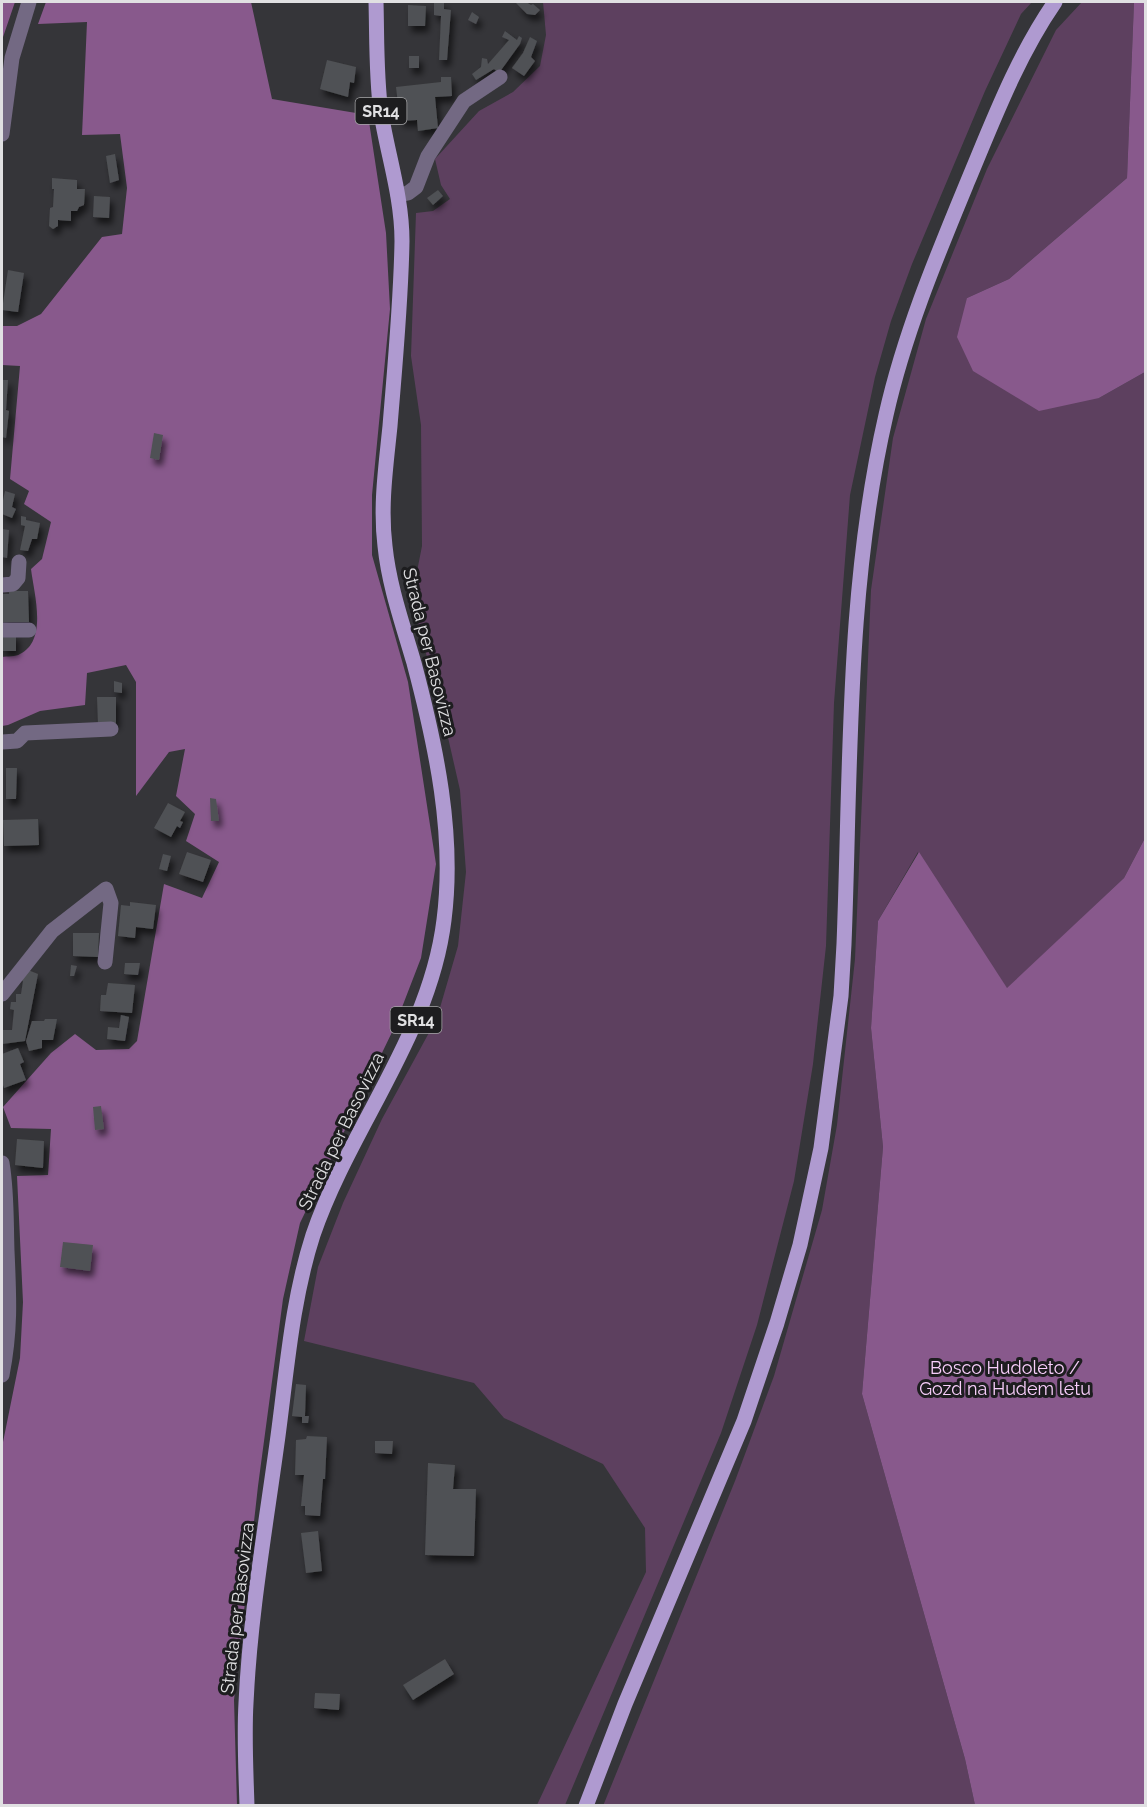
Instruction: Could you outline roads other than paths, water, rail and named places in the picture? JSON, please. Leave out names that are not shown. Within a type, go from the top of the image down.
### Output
[{"type":"main road","name":"Strada per Basovizza","points":[[247,1806],[246,1705],[253,1629],[291,1337],[304,1267],[322,1210],[334,1182],[428,992],[438,955],[444,918],[447,873],[445,824],[439,774],[416,671],[390,578],[383,530],[400,289],[401,218],[380,100],[376,2]]},
{"type":"main road","points":[[586,1806],[625,1704],[744,1421],[800,1245],[821,1148],[841,996],[857,595],[869,500],[886,413],[931,269],[1023,55],[1042,20],[1055,2]]},
{"type":"street","points":[[2,134],[12,58],[29,2]]},
{"type":"street","points":[[398,195],[408,193],[416,187],[428,156],[464,101],[500,77]]},
{"type":"street","points":[[2,585],[13,584],[18,578],[19,562]]},
{"type":"street","points":[[2,630],[28,630]]},
{"type":"street","points":[[2,742],[17,741],[25,733],[111,729]]},
{"type":"street","points":[[2,994],[52,931],[106,889],[111,903],[105,962]]},
{"type":"street","points":[[2,1163],[10,1293],[7,1350],[2,1375]]},
{"type":"park label","name":"Bosco Hudoleto / Gozd na Hudem letu","points":[[1005,1377]]}]
